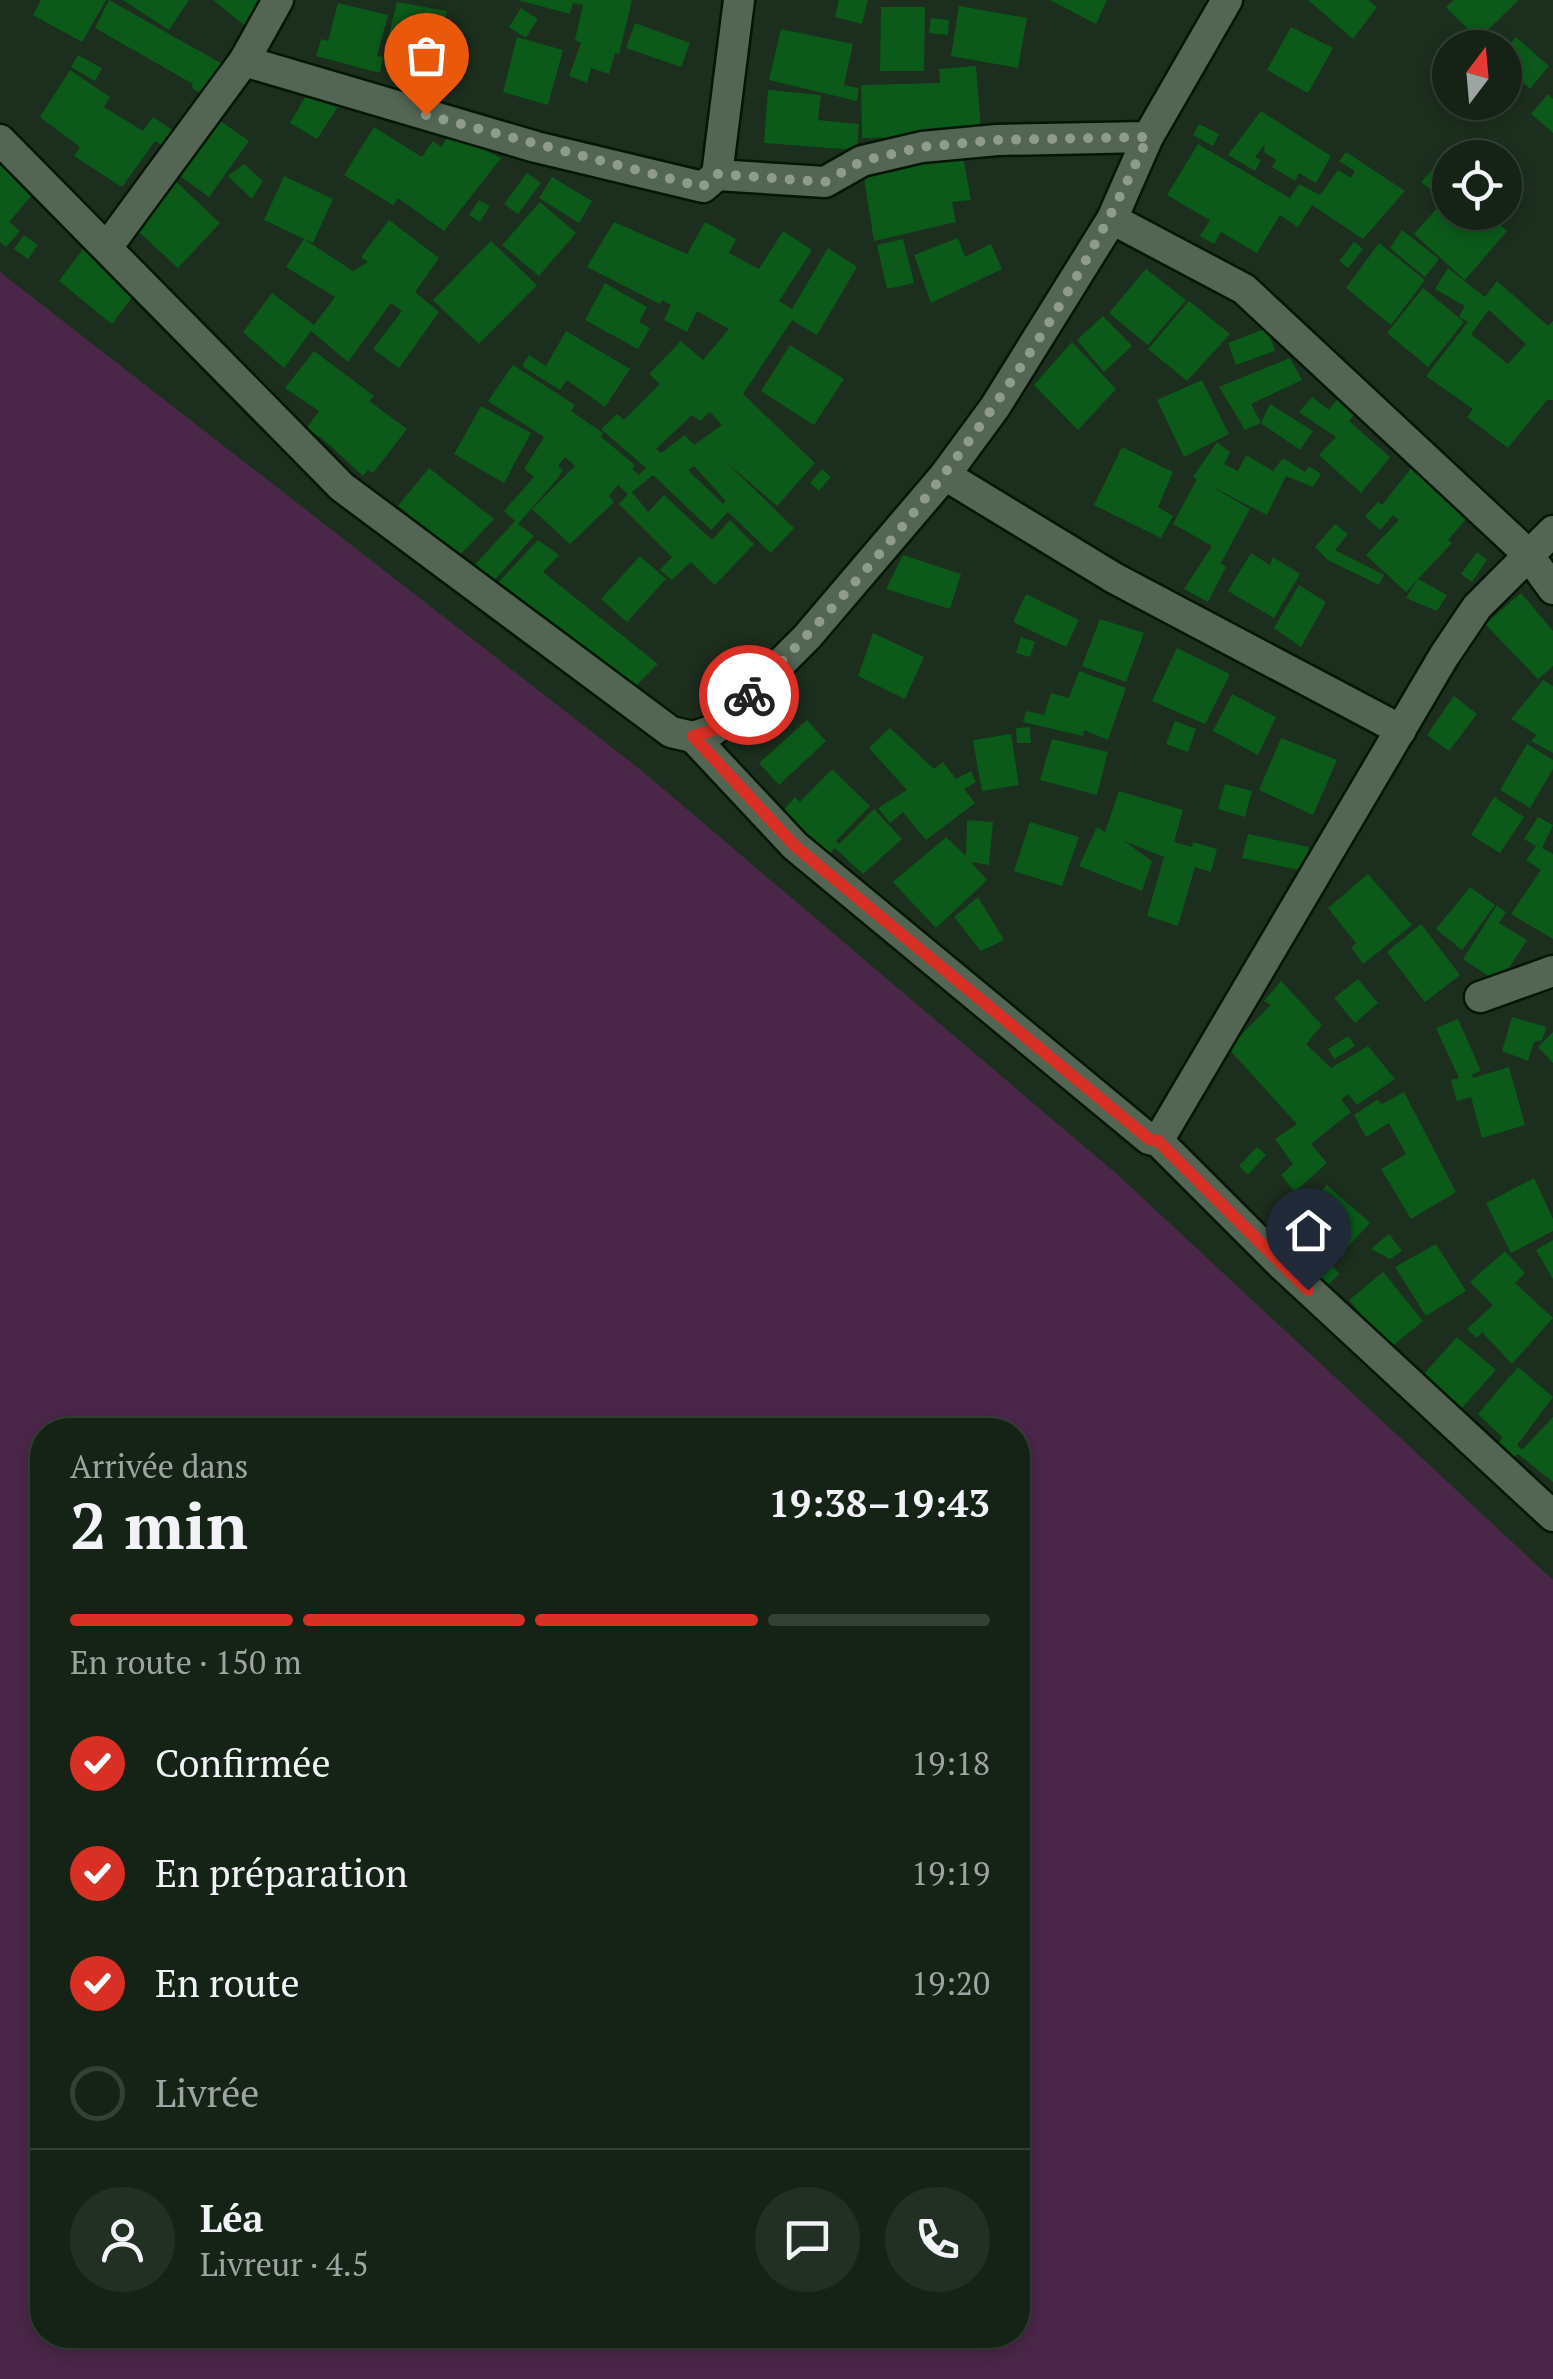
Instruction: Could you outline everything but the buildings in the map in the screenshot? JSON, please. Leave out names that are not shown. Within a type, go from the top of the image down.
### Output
[{"type":"street","points":[[108,246],[244,61],[278,0]]},
{"type":"street","points":[[244,61],[536,147],[702,187],[717,174],[738,0]]},
{"type":"street","points":[[0,140],[342,486],[671,732],[693,736],[714,730],[808,638],[944,475],[995,407],[1112,219],[1148,137],[1227,0]]},
{"type":"street","points":[[717,174],[825,182],[862,161],[922,147],[997,140],[1148,137]]},
{"type":"street","points":[[1112,219],[1244,289],[1527,553],[1553,589]]},
{"type":"street","points":[[944,475],[1148,597],[1401,730]]},
{"type":"street","points":[[1158,1141],[1478,607],[1527,553],[1553,531]]},
{"type":"street","points":[[693,736],[795,846],[1149,1139],[1158,1141],[1280,1263],[1553,1516]]},
{"type":"street","points":[[1480,997],[1553,971]]},
{"type":"shaded area","points":[[0,272],[641,770],[1118,1175],[1553,1580],[1553,2379],[0,2379]]},
{"type":"way so far","points":[[426,115],[536,147],[702,187],[712,184],[717,174],[825,182],[862,161],[922,147],[997,140],[1148,137],[1112,219],[995,407],[944,475],[808,638],[749,695]]},
{"type":"route","points":[[749,695],[714,730],[693,736],[780,831],[1149,1139],[1158,1141],[1308,1290]]}]
